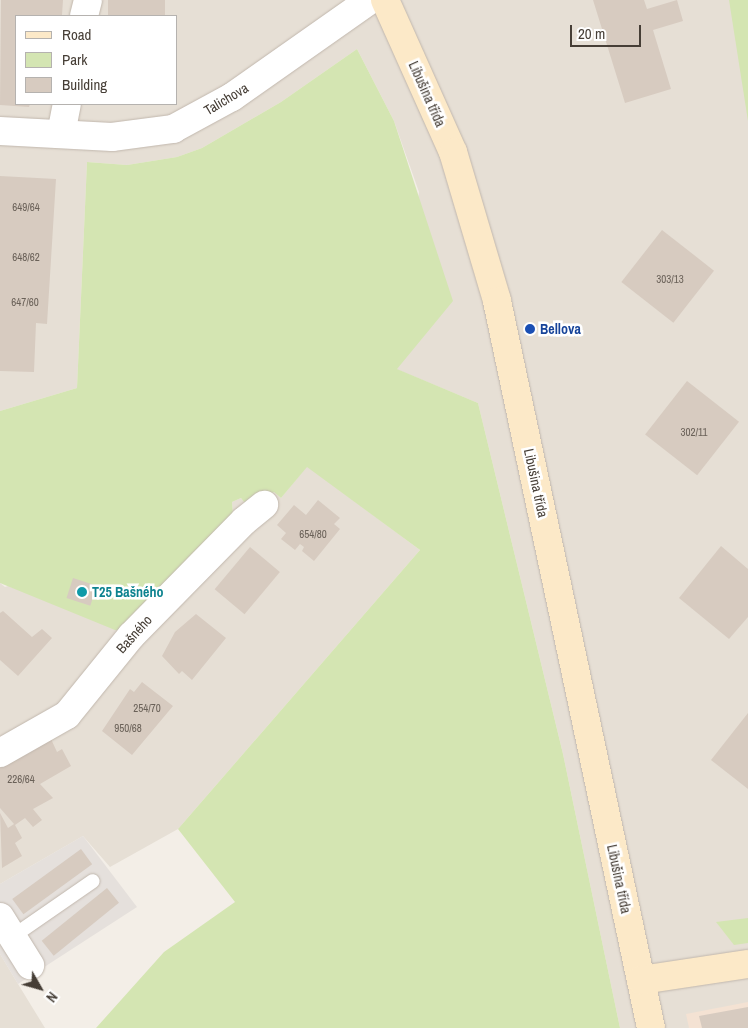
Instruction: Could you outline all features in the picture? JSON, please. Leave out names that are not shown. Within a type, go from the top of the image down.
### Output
[{"type":"street","points":[[84,15],[88,0]]},
{"type":"street","name":"Talichova","points":[[0,131],[112,136],[173,129],[232,97],[370,0]]},
{"type":"street","name":"Libušina třída","points":[[385,0],[453,152],[497,301],[651,1028]]},
{"type":"street","points":[[60,134],[67,105]]},
{"type":"street","name":"Bašného","points":[[0,753],[67,715],[130,636],[244,521],[264,505]]},
{"type":"street","points":[[6,927],[30,965]]},
{"type":"street","points":[[641,980],[748,964]]},
{"type":"lane","points":[[6,927],[93,880]]},
{"type":"shaded area","points":[[0,0],[748,0],[748,1028],[620,1028],[563,754],[478,403],[396,369],[419,192],[394,121],[357,49],[281,102],[202,148],[177,157],[127,165],[87,162],[77,388],[0,411]]},
{"type":"shaded area","points":[[307,466],[420,550],[178,829],[110,867],[83,836],[0,884],[0,583],[5,587],[233,515],[232,502],[241,498],[247,506],[274,492],[281,498]]},
{"type":"shaded area","points":[[83,836],[137,907],[18,984],[0,954],[0,884]]},
{"type":"shaded area","points":[[0,954],[18,984],[45,1028],[0,1028]]},
{"type":"shaded area","points":[[748,1002],[748,1028],[689,1028],[686,1014]]},
{"type":"green space","points":[[729,0],[748,0],[748,121]]},
{"type":"green space","points":[[357,49],[394,121],[453,301],[397,369],[478,403],[563,754],[620,1028],[96,1028],[164,952],[235,902],[178,829],[420,550],[307,467],[281,498],[274,492],[247,506],[241,498],[232,502],[233,515],[123,631],[115,630],[0,583],[0,411],[77,388],[87,162],[127,165],[177,157],[202,148],[281,102]]},
{"type":"green space","points":[[748,918],[748,943],[734,945],[716,922]]},
{"type":"building","points":[[1,0],[63,0],[62,15],[15,15],[15,105],[30,105],[29,107],[0,105]]},
{"type":"building","points":[[108,0],[165,0],[165,15],[108,15]]},
{"type":"building","points":[[593,0],[644,0],[647,9],[677,0],[683,21],[653,30],[671,89],[625,103]]},
{"type":"building","points":[[0,176],[56,179],[47,324],[36,323],[34,372],[0,371]]},
{"type":"building","points":[[662,230],[714,271],[673,323],[621,282]]},
{"type":"building","points":[[687,381],[739,422],[697,475],[645,435]]},
{"type":"building","points":[[318,500],[340,518],[334,524],[340,529],[314,561],[302,551],[304,547],[300,544],[295,550],[281,539],[286,533],[277,525],[294,505],[306,515]]},
{"type":"building","points":[[721,546],[748,569],[748,617],[729,639],[679,598]]},
{"type":"building","points":[[250,547],[280,572],[245,614],[215,589]]},
{"type":"building","name":"T25 Bašného","points":[[73,578],[97,586],[90,606],[67,598]]},
{"type":"building","points":[[3,611],[32,637],[42,629],[52,638],[18,676],[0,660],[0,613]]},
{"type":"building","points":[[196,614],[226,638],[192,680],[182,671],[179,674],[162,656],[175,632]]},
{"type":"building","points":[[142,682],[173,706],[132,755],[102,731],[130,689],[134,692]]},
{"type":"building","points":[[748,713],[748,789],[711,760]]},
{"type":"building","points":[[51,739],[57,752],[62,749],[71,766],[40,784],[53,798],[33,809],[42,820],[33,827],[25,818],[15,825],[22,838],[15,843],[22,856],[2,868],[0,813],[8,828],[14,824],[0,808],[0,768]]},
{"type":"building","points":[[81,849],[92,864],[23,914],[12,899]]},
{"type":"building","points":[[107,888],[119,903],[54,956],[42,941]]},
{"type":"building","points":[[748,1007],[748,1028],[702,1028],[699,1016]]},
{"type":"place","name":"Bellova","points":[[530,329]]},
{"type":"place","name":"T25 Bašného","points":[[82,592]]}]
